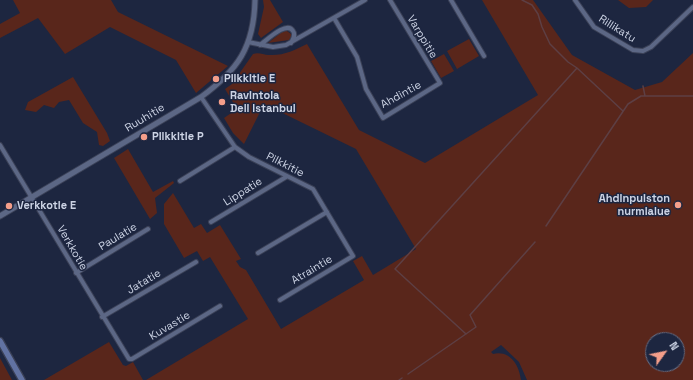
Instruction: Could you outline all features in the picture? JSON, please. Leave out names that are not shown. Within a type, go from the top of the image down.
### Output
[{"type":"main road","points":[[0,341],[22,380]]},
{"type":"street","name":"Ruuhitie","points":[[0,216],[201,96],[229,74],[243,54],[248,42],[255,15],[255,0]]},
{"type":"street","points":[[248,42],[272,47],[291,43],[365,0]]},
{"type":"street","name":"Varppitie","points":[[390,0],[440,83]]},
{"type":"street","points":[[451,0],[484,56]]},
{"type":"street","name":"Rillikatu","points":[[575,0],[594,27],[634,50],[643,52],[651,47],[693,7]]},
{"type":"street","name":"Ahdintie","points":[[334,18],[357,57],[366,89],[383,118],[440,83]]},
{"type":"street","points":[[260,45],[286,27],[291,28],[294,31],[294,39],[291,43]]},
{"type":"street","name":"Pilkkitie","points":[[201,96],[235,147],[249,157],[313,189],[353,256]]},
{"type":"street","name":"Verkkotie","points":[[0,145],[102,317],[129,359]]},
{"type":"street","points":[[180,181],[235,147]]},
{"type":"street","name":"Lippatie","points":[[211,222],[286,176]]},
{"type":"street","points":[[258,253],[327,212]]},
{"type":"street","name":"Paulatie","points":[[76,273],[148,229]]},
{"type":"street","name":"Atraintie","points":[[280,300],[353,256]]},
{"type":"street","name":"Jatatie","points":[[102,317],[196,262]]},
{"type":"street","name":"Kuvastie","points":[[129,359],[132,359],[220,306]]},
{"type":"shaded area","points":[[13,0],[111,0],[118,12],[228,66],[196,93],[176,60],[110,27],[65,54],[38,18],[0,38],[0,24],[20,13]]},
{"type":"shaded area","points":[[263,0],[270,0],[283,22],[261,38],[258,34],[264,7]]},
{"type":"shaded area","points":[[482,0],[533,0],[572,55],[635,90],[662,82],[693,53],[693,380],[527,380],[519,362],[501,345],[491,352],[493,354],[504,354],[513,360],[520,374],[521,380],[146,380],[248,319],[210,257],[203,261],[197,251],[184,258],[164,224],[164,204],[173,193],[194,228],[201,224],[207,233],[220,225],[241,259],[236,261],[240,267],[246,270],[281,329],[364,280],[353,261],[362,256],[373,275],[416,249],[356,149],[264,104],[244,144],[233,133],[224,118],[237,109],[225,89],[232,84],[253,54],[279,55],[307,44],[359,130],[425,163],[538,95]]},
{"type":"shaded area","points":[[618,0],[653,0],[646,7],[629,8]]},
{"type":"shaded area","points":[[283,31],[287,31],[291,34],[289,40],[268,43]]},
{"type":"shaded area","points":[[469,39],[479,56],[457,69],[447,51]]},
{"type":"shaded area","points":[[444,54],[454,71],[441,78],[431,61]]},
{"type":"shaded area","points":[[73,77],[107,133],[110,141],[103,146],[99,145],[97,132],[83,123],[69,100],[59,102],[54,108],[44,105],[36,112],[25,110],[28,102]]},
{"type":"shaded area","points":[[128,149],[153,192],[173,181],[174,183],[155,198],[157,213],[150,219],[114,158]]},
{"type":"shaded area","points":[[109,342],[123,365],[126,366],[133,362],[143,380],[44,380]]},
{"type":"shaded area","points":[[0,358],[12,380],[0,380]]},
{"type":"waterway","points":[[522,0],[532,5],[538,14],[550,44],[623,111]]},
{"type":"waterway","points":[[466,334],[395,269],[577,68]]},
{"type":"waterway","points":[[643,86],[645,96]]},
{"type":"waterway","points":[[546,226],[628,104],[641,96],[693,96]]},
{"type":"waterway","points":[[408,374],[476,327],[470,315],[535,242]]},
{"type":"place","name":"Pilkkitie E","points":[[216,79]]},
{"type":"place","name":"Ravintola Deli Istanbul","points":[[222,102]]},
{"type":"place","name":"Pilkkitie P","points":[[144,137]]},
{"type":"place","name":"Ahdinpuiston nurmialue","points":[[678,205]]},
{"type":"place","name":"Verkkotie E","points":[[9,206]]}]
